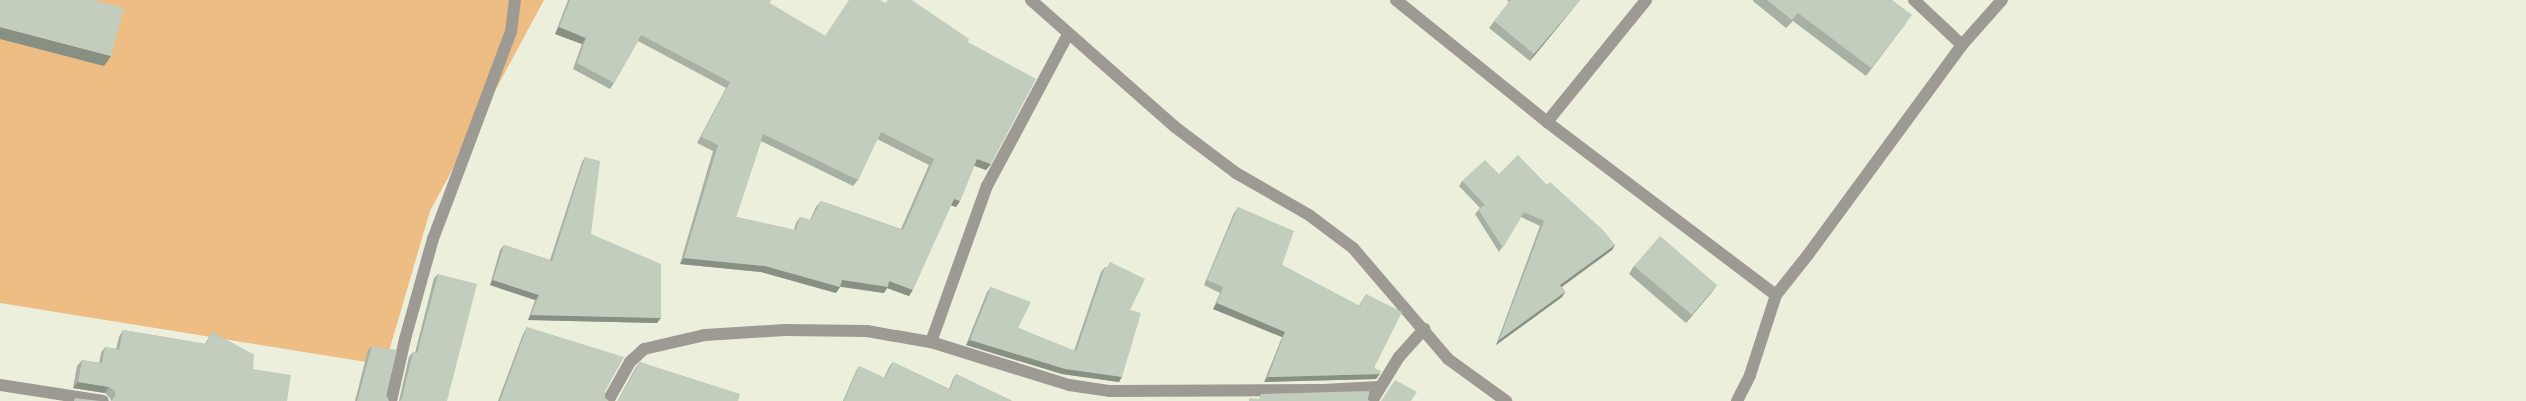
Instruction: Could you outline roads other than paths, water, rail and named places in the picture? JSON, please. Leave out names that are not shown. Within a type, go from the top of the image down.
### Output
[{"type":"street","points":[[391,401],[405,339],[433,239],[511,32],[515,0]]},
{"type":"street","points":[[1031,0],[1174,127],[1236,173],[1309,215],[1353,248],[1424,328],[1448,359],[1506,401]]},
{"type":"street","points":[[1396,0],[1547,122],[1776,295]]},
{"type":"street","points":[[1547,122],[1646,0]]},
{"type":"street","points":[[1914,0],[1962,45]]},
{"type":"street","points":[[1737,401],[1750,376],[1776,295],[1807,256],[1962,45],[2002,0]]},
{"type":"street","points":[[930,342],[987,186],[1068,34]]},
{"type":"street","points":[[1372,401],[1399,357],[1424,328]]},
{"type":"street","points":[[608,401],[630,362],[644,349],[705,335],[784,330],[867,331],[930,342],[1069,385],[1109,391],[1323,390],[1379,387]]},
{"type":"street","points":[[0,384],[104,401]]}]
